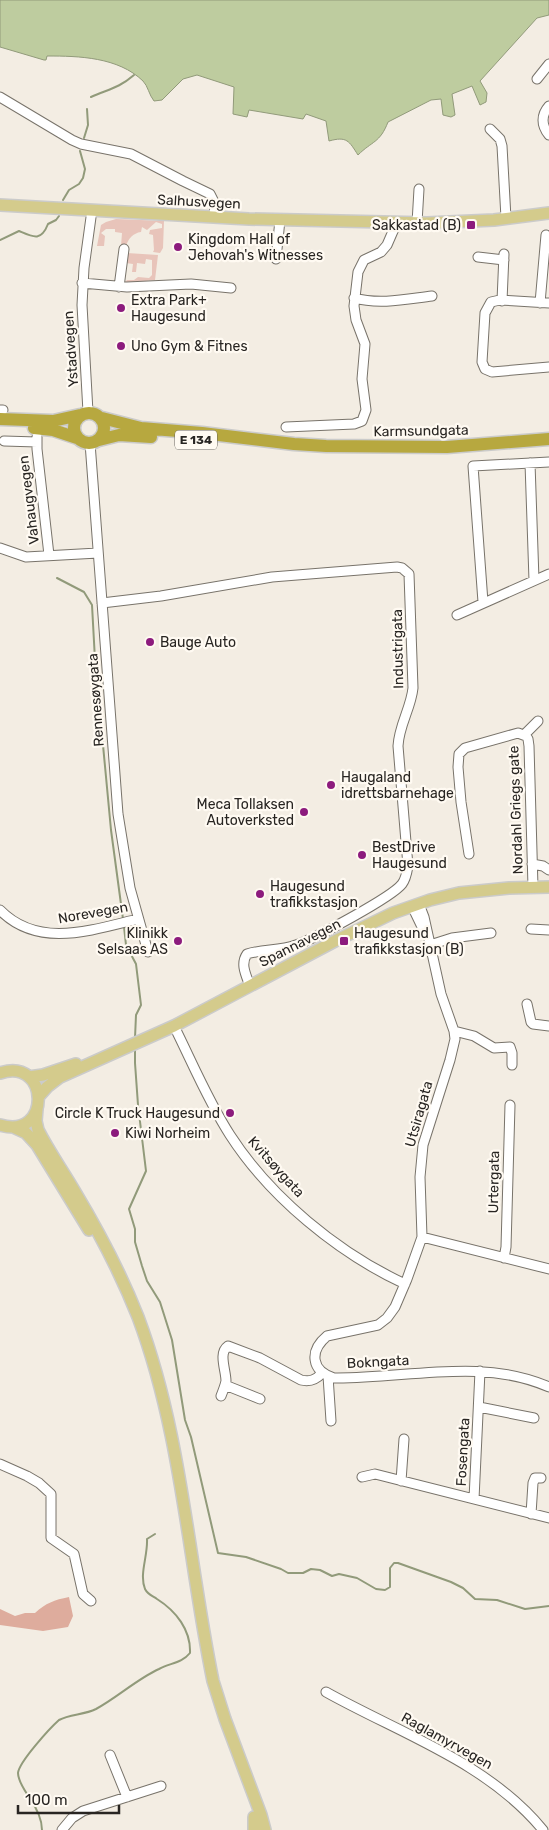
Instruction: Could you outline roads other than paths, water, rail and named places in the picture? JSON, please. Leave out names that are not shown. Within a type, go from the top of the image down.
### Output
[{"type":"highway","points":[[1,413],[53,420],[84,414]]},
{"type":"highway","points":[[78,438],[74,427],[76,420],[84,414]]},
{"type":"highway","name":"E 134","points":[[84,414],[97,414],[102,418]]},
{"type":"highway","points":[[0,427],[44,428],[78,438],[84,442],[94,442],[104,431],[102,418]]},
{"type":"highway","name":"Karmsundgata","points":[[102,418],[141,428],[294,444],[366,447],[447,447],[549,439]]},
{"type":"highway","name":"Karmsundgata","points":[[94,442],[119,435],[275,445],[294,444]]},
{"type":"main road","name":"Salhusvegen","points":[[0,205],[280,220],[417,223],[457,222],[549,213]]},
{"type":"main road","name":"Spannavegen","points":[[104,1057],[174,1026],[335,941],[393,913],[416,905],[474,891],[549,887]]},
{"type":"main road","points":[[29,1077],[104,1057]]},
{"type":"main road","points":[[39,1096],[52,1082],[104,1057]]},
{"type":"main road","points":[[2,1070],[16,1071],[29,1077],[35,1083],[39,1096],[36,1121],[38,1130],[106,1245],[127,1291],[150,1354],[170,1433],[214,1681],[221,1707],[253,1792],[265,1830]]},
{"type":"main road","points":[[5,1127],[28,1122],[37,1109]]},
{"type":"main road","points":[[5,1127],[26,1133],[37,1145],[78,1211],[106,1260],[141,1347],[162,1427],[205,1674],[213,1705],[254,1817],[256,1830]]},
{"type":"street","points":[[537,79],[549,64]]},
{"type":"street","points":[[0,96],[72,140],[81,144],[131,154],[210,194],[215,204],[214,217]]},
{"type":"street","points":[[549,106],[542,122],[544,129],[549,134]]},
{"type":"street","points":[[490,129],[500,139],[502,146],[506,218]]},
{"type":"street","points":[[417,223],[419,189]]},
{"type":"street","name":"Ystadvegen","points":[[84,414],[87,376],[83,332],[82,284],[92,210]]},
{"type":"street","points":[[276,258],[280,220]]},
{"type":"street","points":[[286,427],[354,424],[364,418],[366,410],[362,374],[365,344],[354,313],[358,272],[362,262],[384,249],[390,240],[396,222]]},
{"type":"street","points":[[546,235],[545,303],[502,300],[491,302],[486,313],[482,362],[485,369],[492,372],[549,368]]},
{"type":"street","points":[[120,287],[124,249]]},
{"type":"street","points":[[478,258],[504,257],[502,300]]},
{"type":"street","points":[[82,284],[120,287],[192,284],[231,288]]},
{"type":"street","points":[[354,298],[365,301],[383,301],[432,296]]},
{"type":"street","name":"Vahaugvegen","points":[[4,441],[37,440],[49,555]]},
{"type":"street","name":"Rennesøygata","points":[[94,442],[98,553],[118,814],[130,888],[148,952]]},
{"type":"street","points":[[483,602],[472,466],[549,462]]},
{"type":"street","points":[[530,463],[534,580]]},
{"type":"street","name":"Vahaugvegen","points":[[0,548],[22,557],[98,553]]},
{"type":"street","name":"Industrigata","points":[[102,603],[161,596],[272,577],[398,567],[406,570],[408,574],[413,688],[410,706],[402,727],[398,746],[408,866],[403,884],[389,894],[308,940],[291,947],[247,954],[243,968],[250,986]]},
{"type":"street","points":[[457,615],[549,574]]},
{"type":"street","name":"Nordahl Griegs gate","points":[[524,735],[538,721]]},
{"type":"street","name":"Nordahl Griegs gate","points":[[469,854],[458,767],[459,754],[465,748],[518,733],[524,735],[528,739],[529,746],[533,887]]},
{"type":"street","points":[[532,864],[543,866],[549,870]]},
{"type":"street","points":[[416,905],[430,945],[441,994],[454,1031],[474,1036],[494,1048],[510,1047],[512,1064]]},
{"type":"street","name":"Norevegen","points":[[0,910],[20,925],[38,932],[50,934],[68,934],[138,919]]},
{"type":"street","points":[[531,929],[549,930]]},
{"type":"street","points":[[430,945],[452,938],[490,932]]},
{"type":"street","points":[[527,1004],[531,1022],[533,1024],[549,1026]]},
{"type":"street","name":"Kvitsøygata","points":[[174,1026],[219,1117],[238,1146],[259,1172],[298,1212],[336,1244],[405,1284]]},
{"type":"street","name":"Utsiragata","points":[[405,1284],[422,1237],[420,1177],[422,1145],[454,1047],[454,1031]]},
{"type":"street","name":"Urtergata","points":[[504,1258],[506,1247],[510,1106]]},
{"type":"street","points":[[422,1237],[549,1269]]},
{"type":"street","points":[[331,1421],[325,1374],[315,1362],[315,1354],[321,1341],[327,1336],[334,1334],[378,1325],[387,1318],[395,1307],[405,1284]]},
{"type":"street","points":[[221,1396],[225,1385],[223,1353],[228,1346],[260,1358],[301,1380],[313,1381],[325,1374]]},
{"type":"street","name":"Bokngata","points":[[325,1374],[342,1378],[480,1371],[519,1377],[549,1387]]},
{"type":"street","name":"Fosengata","points":[[474,1498],[480,1371]]},
{"type":"street","points":[[225,1385],[260,1399]]},
{"type":"street","name":"Fosengata","points":[[479,1407],[534,1418]]},
{"type":"street","points":[[401,1481],[404,1439]]},
{"type":"street","points":[[0,1464],[39,1483],[51,1494],[51,1538],[74,1554],[83,1594],[91,1601]]},
{"type":"street","points":[[362,1477],[375,1474],[549,1518]]},
{"type":"street","points":[[530,1514],[533,1483],[535,1478],[541,1478]]},
{"type":"street","name":"Raglamyrvegen","points":[[326,1692],[473,1768],[514,1800],[543,1830]]},
{"type":"street","points":[[110,1755],[127,1797]]},
{"type":"street","points":[[62,1830],[72,1818],[83,1811],[160,1786]]},
{"type":"waterway","points":[[91,97],[119,86],[134,75]]},
{"type":"waterway","points":[[84,138],[88,125],[87,109]]},
{"type":"waterway","points":[[63,200],[69,190],[79,184],[83,178],[85,169],[80,151]]},
{"type":"waterway","points":[[0,240],[19,231],[32,236],[39,236],[48,224],[59,216]]},
{"type":"waterway","points":[[57,578],[84,592],[92,605],[95,660],[111,830],[123,919]]},
{"type":"waterway","points":[[124,927],[126,945],[136,964],[141,1005],[136,1015],[135,1038]]},
{"type":"waterway","points":[[135,1048],[138,1105],[146,1171],[129,1209],[142,1266],[147,1281],[160,1302],[172,1340],[185,1420],[191,1437],[218,1553],[246,1557],[288,1573],[303,1573],[311,1569],[320,1570],[332,1576],[339,1574],[357,1578],[376,1589],[385,1590],[390,1587],[390,1568],[394,1563],[398,1563],[451,1582],[463,1588],[475,1599],[497,1600],[525,1609],[549,1606]]},
{"type":"waterway","points":[[42,1830],[38,1813],[22,1786],[18,1773],[36,1745],[59,1720],[96,1709],[151,1673],[180,1661],[190,1653],[188,1637],[181,1622],[170,1609],[149,1594],[143,1583],[147,1539],[155,1534]]},
{"type":"place","name":"Sakkastad (B)","points":[[471,225]]},
{"type":"place","name":"Kingdom Hall of Jehovah's Witnesses","points":[[178,247]]},
{"type":"place","name":"Extra Park+ Haugesund","points":[[121,308]]},
{"type":"place","name":"Uno Gym & Fitnes","points":[[121,346]]},
{"type":"place","name":"Bauge Auto","points":[[150,642]]},
{"type":"place","name":"Haugaland idrettsbarnehage","points":[[331,785]]},
{"type":"place","name":"Meca Tollaksen Autoverksted","points":[[304,812]]},
{"type":"place","name":"BestDrive Haugesund","points":[[362,855]]},
{"type":"place","name":"Haugesund trafikkstasjon","points":[[260,894]]},
{"type":"place","name":"Klinikk Selsaas AS","points":[[178,941]]},
{"type":"place","name":"Haugesund trafikkstasjon (B)","points":[[344,941]]},
{"type":"place","name":"Circle K Truck Haugesund","points":[[230,1113]]},
{"type":"place","name":"Kiwi Norheim","points":[[115,1133]]}]
